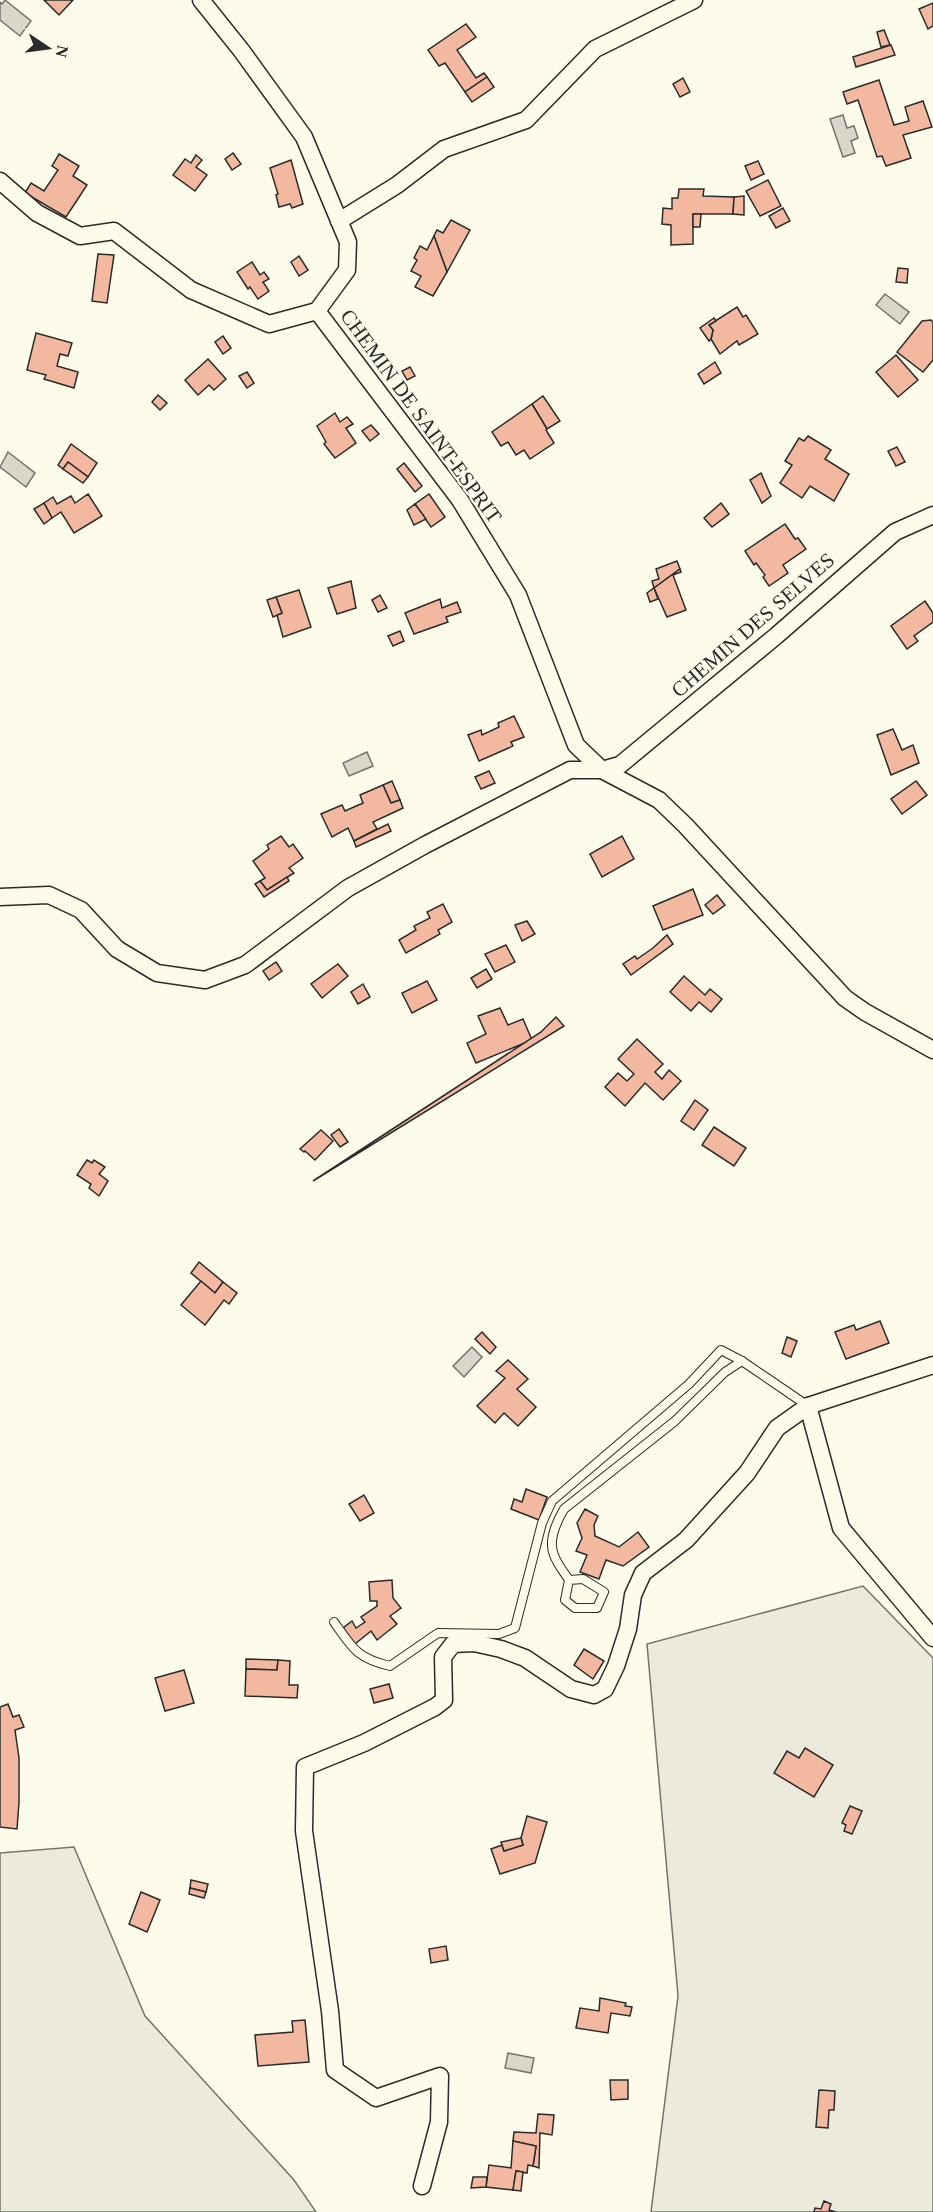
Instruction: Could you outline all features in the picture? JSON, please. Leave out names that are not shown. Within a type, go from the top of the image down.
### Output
[{"type":"street","name":"CHEMIN DE SAINT-ESPRIT","points":[[0,181],[37,213],[80,236],[114,231],[190,290],[269,324],[317,310],[347,270],[348,242],[304,137],[241,50],[201,0]]},
{"type":"street","points":[[339,221],[397,185],[444,149],[526,120],[595,49],[694,0]]},
{"type":"street","name":"CHEMIN DE SAINT-ESPRIT","points":[[317,310],[460,500],[518,595],[576,745],[602,770]]},
{"type":"street","name":"CHEMIN DES SELVES","points":[[602,770],[620,765],[648,744],[777,636],[895,532],[933,515]]},
{"type":"street","points":[[0,897],[49,895],[81,910],[117,949],[157,973],[206,980],[245,965],[348,888],[425,845],[570,770],[602,770],[658,800],[685,825],[845,998],[865,1012],[933,1050]]},
{"type":"street","points":[[422,2186],[439,2122],[440,2076],[376,2098],[334,2070],[330,2011],[303,1831],[305,1767],[364,1743],[435,1707],[444,1700],[443,1657],[453,1644],[474,1643],[501,1649],[525,1658],[570,1689],[594,1695],[605,1689],[616,1666],[628,1629],[633,1595],[643,1573],[686,1540],[747,1473],[777,1428],[808,1406],[933,1365]]},
{"type":"street","points":[[808,1406],[841,1528],[933,1638]]},
{"type":"lane","points":[[334,1622],[354,1650],[374,1662],[390,1666],[438,1633],[499,1634],[515,1628],[542,1523],[552,1501],[680,1392],[721,1350],[742,1360],[808,1406]]},
{"type":"lane","points":[[569,1580],[583,1579],[604,1592],[597,1608],[575,1608],[565,1600],[569,1580],[553,1553],[556,1529],[564,1509],[675,1421],[725,1372],[742,1360]]},
{"type":"shaded area","points":[[5,0],[31,21],[20,36],[0,20],[0,2],[2,4]]},
{"type":"shaded area","points":[[843,115],[847,128],[854,126],[858,138],[851,141],[855,153],[843,157],[830,119]]},
{"type":"shaded area","points":[[885,294],[909,312],[900,324],[876,305]]},
{"type":"shaded area","points":[[8,452],[35,473],[26,487],[0,467]]},
{"type":"shaded area","points":[[367,752],[373,766],[349,776],[343,763]]},
{"type":"shaded area","points":[[472,1347],[482,1357],[464,1377],[453,1366]]},
{"type":"shaded area","points":[[863,1586],[933,1658],[933,2212],[651,2212],[678,1996],[647,1644]]},
{"type":"shaded area","points":[[74,1847],[145,2016],[294,2180],[316,2212],[0,2212],[0,1853]]},
{"type":"shaded area","points":[[508,2053],[534,2058],[531,2073],[505,2068]]},
{"type":"building","points":[[44,0],[73,0],[59,15]]},
{"type":"building","points":[[933,3],[933,26],[928,29],[919,9]]},
{"type":"building","points":[[466,24],[476,37],[457,50],[476,78],[484,73],[487,77],[465,92],[445,63],[439,66],[428,50]]},
{"type":"building","points":[[884,30],[890,45],[881,47],[877,32]]},
{"type":"building","points":[[891,45],[895,55],[856,67],[853,57]]},
{"type":"building","points":[[487,77],[494,87],[472,102],[465,92]]},
{"type":"building","points":[[683,78],[690,92],[680,97],[673,84]]},
{"type":"building","points":[[879,80],[894,125],[909,121],[905,107],[923,101],[932,127],[903,135],[911,158],[886,166],[882,156],[877,157],[858,100],[847,104],[843,92]]},
{"type":"building","points":[[233,153],[241,164],[232,170],[225,159]]},
{"type":"building","points":[[59,154],[79,166],[73,176],[87,185],[66,217],[25,193],[31,183],[44,191],[58,170],[52,166]]},
{"type":"building","points":[[196,155],[202,160],[196,167],[207,175],[195,191],[173,175],[185,159],[191,163]]},
{"type":"building","points":[[291,160],[303,204],[292,208],[290,204],[279,207],[276,195],[278,194],[270,168]]},
{"type":"building","points":[[758,161],[764,174],[751,180],[745,166]]},
{"type":"building","points":[[768,180],[781,206],[760,216],[746,191]]},
{"type":"building","points":[[679,189],[704,189],[703,196],[734,197],[733,214],[693,214],[693,244],[671,245],[671,225],[662,224],[663,208],[672,209],[672,198],[678,198]]},
{"type":"building","points":[[744,196],[744,215],[733,214],[734,197]]},
{"type":"building","points":[[783,208],[790,221],[776,228],[769,216]]},
{"type":"building","points":[[693,214],[701,214],[700,227],[693,227]]},
{"type":"building","points":[[451,220],[470,230],[447,272],[434,236],[437,230],[443,233]]},
{"type":"building","points":[[434,236],[447,272],[433,296],[415,287],[421,276],[411,271],[417,260],[414,258],[420,246],[427,250]]},
{"type":"building","points":[[98,254],[114,255],[107,303],[92,301]]},
{"type":"building","points":[[299,256],[308,270],[299,276],[291,262]]},
{"type":"building","points":[[252,262],[260,275],[264,272],[269,279],[263,282],[269,291],[258,299],[237,272]]},
{"type":"building","points":[[898,268],[908,269],[907,283],[896,282]]},
{"type":"building","points":[[737,307],[743,317],[746,315],[758,334],[739,345],[737,341],[720,354],[711,339],[713,330],[709,325]]},
{"type":"building","points":[[714,318],[716,321],[709,325],[713,330],[709,341],[700,328]]},
{"type":"building","points":[[931,320],[933,322],[933,360],[923,372],[897,352],[922,321]]},
{"type":"building","points":[[36,333],[72,343],[68,356],[60,354],[57,366],[78,372],[74,388],[44,379],[46,375],[27,370]]},
{"type":"building","points":[[223,336],[231,348],[223,354],[215,342]]},
{"type":"building","points":[[896,355],[918,380],[898,397],[876,372]]},
{"type":"building","points":[[208,359],[226,379],[214,390],[209,385],[198,395],[185,380]]},
{"type":"building","points":[[715,362],[721,373],[704,384],[698,374]]},
{"type":"building","points":[[410,367],[415,376],[407,380],[402,371]]},
{"type":"building","points":[[247,372],[254,383],[247,388],[239,376]]},
{"type":"building","points":[[158,395],[167,403],[160,410],[152,402]]},
{"type":"building","points":[[543,396],[560,421],[547,429],[532,404]]},
{"type":"building","points":[[532,404],[554,443],[530,459],[524,450],[516,455],[508,442],[501,446],[492,432]]},
{"type":"building","points":[[335,413],[340,422],[347,417],[353,424],[346,428],[356,443],[335,458],[324,444],[326,442],[317,426]]},
{"type":"building","points":[[371,425],[379,434],[370,441],[362,431]]},
{"type":"building","points":[[808,436],[831,450],[825,459],[849,474],[834,501],[810,486],[802,498],[780,483],[792,465],[785,461],[799,438],[804,441]]},
{"type":"building","points":[[71,444],[97,463],[88,477],[68,462],[63,469],[58,465]]},
{"type":"building","points":[[897,447],[905,462],[896,466],[888,451]]},
{"type":"building","points":[[68,462],[88,477],[83,483],[63,469]]},
{"type":"building","points":[[404,463],[422,486],[415,492],[397,469]]},
{"type":"building","points":[[761,473],[771,496],[762,503],[750,480]]},
{"type":"building","points":[[88,494],[102,516],[74,533],[61,512],[52,518],[44,503],[53,497],[57,504],[71,496],[75,503]]},
{"type":"building","points":[[429,494],[445,517],[431,527],[415,504]]},
{"type":"building","points":[[44,503],[52,518],[44,524],[34,509]]},
{"type":"building","points":[[721,503],[729,514],[712,527],[704,518]]},
{"type":"building","points":[[415,504],[426,519],[414,525],[407,510]]},
{"type":"building","points":[[785,524],[795,539],[798,538],[806,549],[783,565],[788,573],[769,586],[763,577],[765,575],[756,563],[754,565],[745,551]]},
{"type":"building","points":[[677,561],[680,569],[654,588],[652,581],[659,579],[656,569]]},
{"type":"building","points":[[680,569],[681,572],[673,575],[686,610],[667,617],[654,588]]},
{"type":"building","points":[[351,581],[356,608],[337,614],[328,588]]},
{"type":"building","points":[[654,588],[658,599],[650,602],[647,593]]},
{"type":"building","points":[[299,590],[311,627],[283,637],[277,615],[282,613],[276,597]]},
{"type":"building","points":[[380,595],[387,608],[378,612],[372,600]]},
{"type":"building","points":[[276,597],[282,613],[273,617],[267,600]]},
{"type":"building","points":[[440,599],[442,608],[457,602],[461,612],[446,617],[448,622],[414,634],[405,613]]},
{"type":"building","points":[[925,601],[933,613],[933,622],[914,636],[918,641],[907,649],[891,626]]},
{"type":"building","points":[[400,631],[404,641],[393,646],[388,636]]},
{"type":"building","points":[[514,716],[524,737],[511,742],[513,746],[479,761],[468,735],[481,730],[482,735],[499,727],[498,723]]},
{"type":"building","points":[[893,729],[902,750],[913,745],[919,763],[891,775],[877,735]]},
{"type":"building","points":[[489,771],[495,783],[481,789],[475,777]]},
{"type":"building","points":[[392,781],[400,800],[391,803],[383,785]]},
{"type":"building","points":[[916,781],[927,795],[902,814],[891,799]]},
{"type":"building","points":[[383,785],[391,803],[400,800],[403,808],[373,822],[377,829],[354,841],[348,828],[332,837],[321,814],[342,805],[345,811],[363,803],[360,795]]},
{"type":"building","points":[[388,824],[391,831],[356,847],[354,841]]},
{"type":"building","points":[[281,836],[289,847],[293,844],[303,858],[289,868],[294,873],[267,890],[260,881],[265,878],[253,861],[269,849],[267,845]]},
{"type":"building","points":[[622,836],[634,859],[602,877],[590,854]]},
{"type":"building","points":[[287,877],[289,881],[264,897],[255,884],[260,881],[267,890]]},
{"type":"building","points":[[693,889],[703,915],[663,930],[653,906]]},
{"type":"building","points":[[717,895],[725,905],[713,914],[705,905]]},
{"type":"building","points":[[443,904],[452,922],[438,930],[440,934],[406,953],[399,940],[416,930],[414,926],[430,918],[427,912]]},
{"type":"building","points":[[527,921],[535,934],[522,941],[515,925]]},
{"type":"building","points":[[667,935],[673,944],[631,975],[623,964],[635,956],[637,959]]},
{"type":"building","points":[[506,945],[515,962],[495,972],[485,954]]},
{"type":"building","points":[[276,962],[282,971],[269,980],[263,971]]},
{"type":"building","points":[[338,964],[348,976],[322,998],[311,984]]},
{"type":"building","points":[[486,969],[492,979],[477,988],[471,978]]},
{"type":"building","points":[[684,976],[705,995],[710,989],[722,999],[711,1012],[699,1002],[691,1011],[670,992]]},
{"type":"building","points":[[427,981],[437,1000],[412,1013],[402,993]]},
{"type":"building","points":[[363,984],[370,997],[358,1004],[351,992]]},
{"type":"building","points":[[500,1008],[508,1025],[523,1019],[532,1040],[476,1063],[467,1043],[486,1034],[478,1016]]},
{"type":"building","points":[[556,1017],[564,1026],[313,1181],[541,1032]]},
{"type":"building","points":[[637,1039],[663,1064],[655,1072],[662,1079],[669,1070],[681,1081],[663,1100],[645,1083],[625,1106],[605,1087],[618,1073],[627,1081],[634,1074],[618,1059]]},
{"type":"building","points":[[695,1100],[708,1110],[694,1130],[681,1121]]},
{"type":"building","points":[[714,1127],[746,1148],[734,1166],[702,1145]]},
{"type":"building","points":[[339,1129],[348,1142],[340,1147],[331,1135]]},
{"type":"building","points":[[321,1130],[333,1141],[315,1160],[300,1149]]},
{"type":"building","points":[[87,1160],[92,1163],[94,1160],[105,1167],[99,1174],[108,1181],[99,1196],[89,1188],[91,1184],[77,1175]]},
{"type":"building","points":[[199,1262],[223,1282],[215,1293],[191,1273]]},
{"type":"building","points":[[201,1281],[215,1293],[223,1282],[237,1293],[229,1304],[224,1300],[205,1325],[181,1305]]},
{"type":"building","points":[[880,1321],[889,1343],[846,1359],[835,1332],[854,1325],[856,1330]]},
{"type":"building","points":[[482,1332],[496,1347],[490,1354],[475,1339]]},
{"type":"building","points":[[787,1337],[797,1341],[791,1357],[782,1353]]},
{"type":"building","points":[[508,1360],[528,1379],[517,1389],[536,1407],[518,1426],[504,1413],[495,1423],[477,1406],[505,1378],[496,1371]]},
{"type":"building","points":[[526,1489],[547,1497],[539,1520],[511,1509],[514,1499],[522,1502]]},
{"type":"building","points":[[364,1495],[374,1513],[360,1521],[349,1504]]},
{"type":"building","points":[[585,1509],[598,1516],[594,1525],[595,1536],[619,1547],[638,1532],[649,1547],[623,1566],[606,1560],[599,1579],[580,1572],[587,1555],[576,1551],[582,1538],[577,1523]]},
{"type":"building","points":[[392,1580],[393,1598],[401,1608],[390,1616],[397,1624],[377,1640],[371,1631],[355,1644],[343,1628],[352,1621],[356,1628],[365,1622],[361,1617],[377,1606],[377,1601],[370,1601],[369,1582]]},
{"type":"building","points":[[584,1649],[604,1661],[593,1679],[574,1665]]},
{"type":"building","points":[[246,1659],[278,1660],[277,1670],[246,1669]]},
{"type":"building","points":[[278,1660],[290,1661],[289,1685],[298,1685],[297,1698],[245,1696],[246,1669],[277,1670]]},
{"type":"building","points":[[184,1670],[194,1703],[165,1711],[155,1678]]},
{"type":"building","points":[[389,1684],[393,1698],[374,1703],[370,1689]]},
{"type":"building","points":[[8,1704],[13,1717],[19,1715],[24,1727],[15,1730],[19,1758],[17,1829],[0,1827],[0,1707]]},
{"type":"building","points":[[805,1748],[833,1765],[814,1797],[774,1773],[787,1751],[799,1758]]},
{"type":"building","points":[[850,1806],[862,1811],[852,1834],[844,1831],[846,1825],[842,1823]]},
{"type":"building","points":[[527,1816],[547,1822],[535,1863],[500,1874],[491,1849],[502,1845],[504,1851],[523,1845],[521,1838]]},
{"type":"building","points":[[521,1838],[523,1845],[504,1851],[501,1842]]},
{"type":"building","points":[[191,1880],[208,1884],[206,1892],[190,1888]]},
{"type":"building","points":[[190,1888],[206,1892],[204,1898],[189,1894]]},
{"type":"building","points":[[141,1892],[160,1900],[147,1932],[129,1924]]},
{"type":"building","points":[[446,1946],[448,1960],[431,1963],[429,1949]]},
{"type":"building","points":[[600,1998],[626,2003],[625,2006],[632,2007],[630,2016],[611,2013],[608,2033],[576,2028],[580,2008],[599,2011]]},
{"type":"building","points":[[305,2020],[309,2062],[258,2066],[255,2035],[293,2032],[292,2021]]},
{"type":"building","points":[[610,2080],[628,2080],[628,2099],[611,2100]]},
{"type":"building","points":[[819,2090],[835,2091],[834,2110],[829,2110],[828,2128],[816,2127]]},
{"type":"building","points":[[538,2114],[554,2115],[552,2135],[540,2133],[539,2168],[533,2166],[536,2146],[513,2141],[514,2132],[536,2133]]},
{"type":"building","points":[[513,2141],[536,2146],[533,2166],[528,2165],[527,2173],[516,2171],[513,2190],[486,2187],[489,2165],[511,2168]]},
{"type":"building","points":[[516,2171],[523,2172],[521,2191],[513,2190]]},
{"type":"building","points":[[473,2177],[487,2177],[486,2187],[471,2188]]},
{"type":"building","points":[[824,2201],[831,2204],[829,2210],[836,2212],[814,2212],[815,2208],[821,2209]]}]
